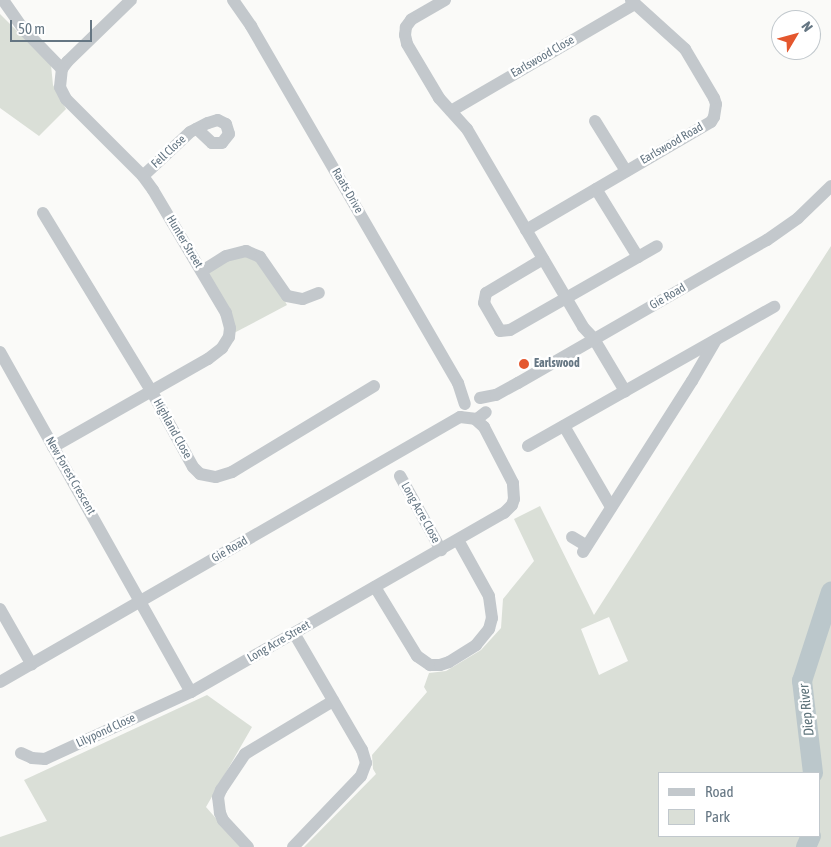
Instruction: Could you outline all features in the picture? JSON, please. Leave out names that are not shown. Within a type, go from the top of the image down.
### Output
[{"type":"street","points":[[3,0],[25,31],[62,69],[131,0]]},
{"type":"street","name":"Raats Drive","points":[[233,0],[252,26],[474,411],[513,483],[514,499],[504,513],[458,540]]},
{"type":"street","points":[[445,0],[411,20],[404,34],[407,44],[440,98],[467,129],[621,393]]},
{"type":"street","name":"Earlswood Close","points":[[451,111],[633,2]]},
{"type":"street","name":"Earlswood Road","points":[[526,230],[711,122],[716,111],[714,98],[685,49],[633,2]]},
{"type":"street","name":"Hunter Street","points":[[53,447],[208,359],[222,348],[229,337],[230,328],[226,313],[202,271],[143,176],[66,98],[60,87],[62,69]]},
{"type":"street","points":[[595,121],[626,171]]},
{"type":"street","name":"Fell Close","points":[[143,176],[178,142],[196,129]]},
{"type":"street","name":"Gie Road","points":[[0,682],[474,411],[496,395],[767,240],[798,218],[831,186]]},
{"type":"street","points":[[596,189],[638,257]]},
{"type":"street","name":"Highland Close","points":[[43,213],[152,392],[193,467],[200,474],[216,477],[232,472],[374,386]]},
{"type":"street","points":[[543,259],[486,293],[484,303],[500,331],[510,330],[657,246]]},
{"type":"street","points":[[202,271],[226,256],[246,251],[260,257],[287,296],[303,299],[319,292]]},
{"type":"street","points":[[528,446],[774,307]]},
{"type":"street","points":[[572,537],[585,549],[692,382],[716,340]]},
{"type":"street","name":"New Forest Crescent","points":[[0,352],[141,601]]},
{"type":"street","points":[[684,358],[693,360],[695,364],[696,368],[692,382]]},
{"type":"street","points":[[564,426],[611,507]]},
{"type":"street","name":"Long Acre Close","points":[[400,476],[441,550]]},
{"type":"street","points":[[375,587],[417,656],[430,665],[440,665],[449,662],[476,646],[489,629],[492,618],[489,596],[458,540]]},
{"type":"street","name":"Long Acre Street","points":[[191,692],[458,540]]},
{"type":"street","points":[[141,601],[191,692]]},
{"type":"street","points":[[0,609],[32,665]]},
{"type":"street","points":[[293,847],[358,779],[365,767],[362,750],[294,633]]},
{"type":"street","name":"Lilypond Close","points":[[21,753],[32,758],[45,759],[191,692]]},
{"type":"street","points":[[248,847],[223,820],[218,805],[221,790],[245,754],[333,701]]},
{"type":"green space","points":[[0,14],[51,65],[53,85],[66,109],[39,136],[0,108]]},
{"type":"green space","points":[[831,246],[831,847],[304,847],[376,774],[373,769],[372,755],[427,692],[424,687],[429,673],[446,671],[481,650],[501,628],[503,599],[534,561],[514,519],[540,506],[594,615]],"holes":[[[609,617],[628,661],[599,675],[581,629]]]},
{"type":"green space","points":[[236,254],[263,260],[287,305],[234,333],[202,272]]},
{"type":"green space","points":[[207,695],[252,727],[206,807],[241,847],[0,847],[0,837],[47,821],[24,780]]},
{"type":"waterway","name":"Diep River","points":[[813,772],[802,681],[831,592]]},
{"type":"waterway","name":"Diep River","points":[[806,847],[811,837]]},
{"type":"place","name":"Earlswood","points":[[524,364]]}]
